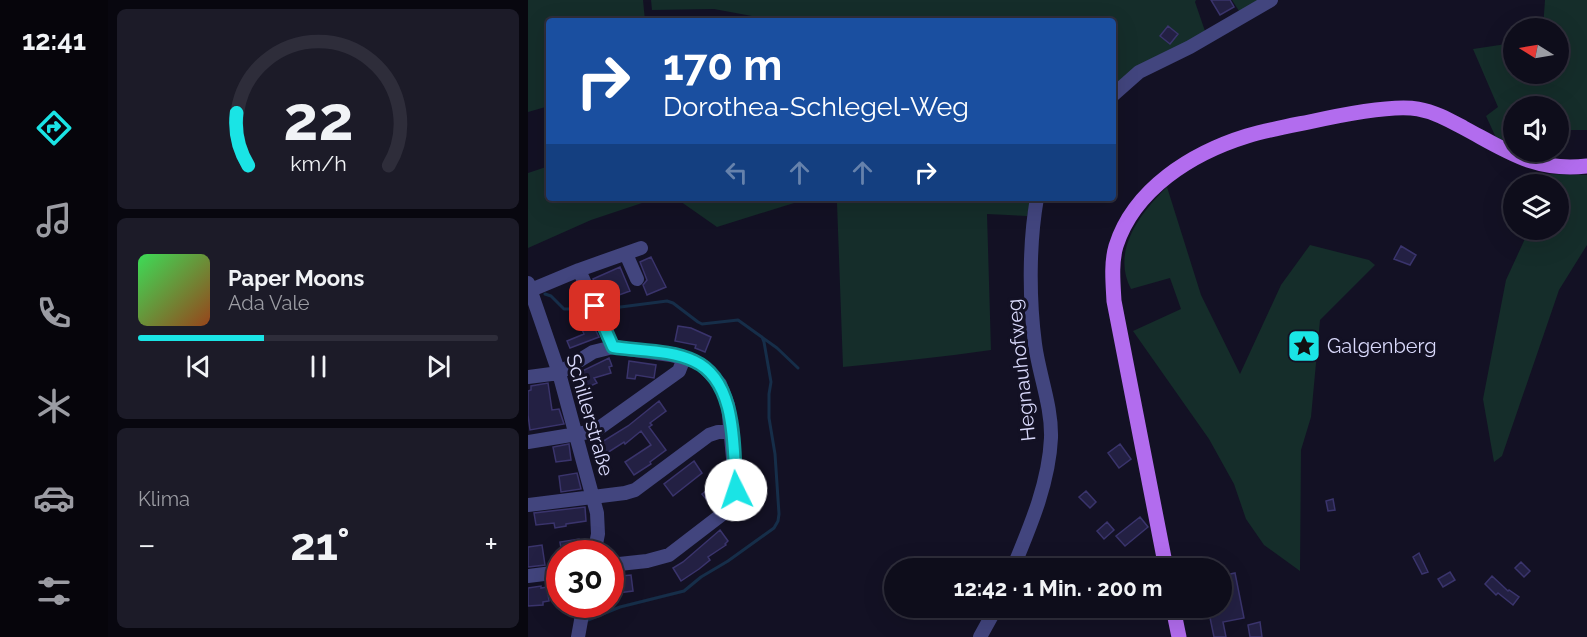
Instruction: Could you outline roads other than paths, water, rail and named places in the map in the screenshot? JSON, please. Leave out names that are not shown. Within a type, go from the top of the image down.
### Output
[{"type":"main road","points":[[1164,558],[1114,301],[1113,276],[1116,248],[1129,216],[1155,186],[1184,164],[1246,136],[1338,116],[1393,109],[1416,108],[1437,114],[1502,150],[1541,165],[1566,168],[1587,166]]},
{"type":"main road","points":[[1175,618],[1179,637]]},
{"type":"street","points":[[1116,92],[1139,72],[1190,47],[1272,0]]},
{"type":"street","name":"Hegnauhofweg","points":[[1017,558],[1043,490],[1049,463],[1051,435],[1044,385],[1035,345],[1031,302],[1033,234],[1037,201]]},
{"type":"street","points":[[530,286],[641,248]]},
{"type":"street","points":[[626,254],[637,279]]},
{"type":"street","points":[[579,270],[613,347]]},
{"type":"street","name":"Schillerstraße","points":[[530,286],[559,373],[593,497],[598,522],[596,540]]},
{"type":"street","points":[[528,377],[559,373],[593,352],[613,347],[684,358],[703,366],[720,384],[728,405],[736,490],[729,509],[669,555],[647,561],[624,563]]},
{"type":"street","points":[[528,442],[577,436],[595,431],[679,371],[684,358]]},
{"type":"street","points":[[528,505],[635,490],[709,435],[731,432]]},
{"type":"street","points":[[528,576],[546,574]]},
{"type":"street","points":[[578,637],[581,618]]},
{"type":"street","points":[[980,637],[990,618]]},
{"type":"waterway","points":[[545,294],[551,296],[564,309],[589,309]]},
{"type":"waterway","points":[[605,309],[667,301],[702,324],[738,320],[777,348],[798,368]]},
{"type":"waterway","points":[[588,620],[620,607],[684,591],[774,528],[779,514],[775,454],[769,418],[771,382],[762,337]]},
{"type":"place","name":"Galgenberg","points":[[1304,346]]}]
